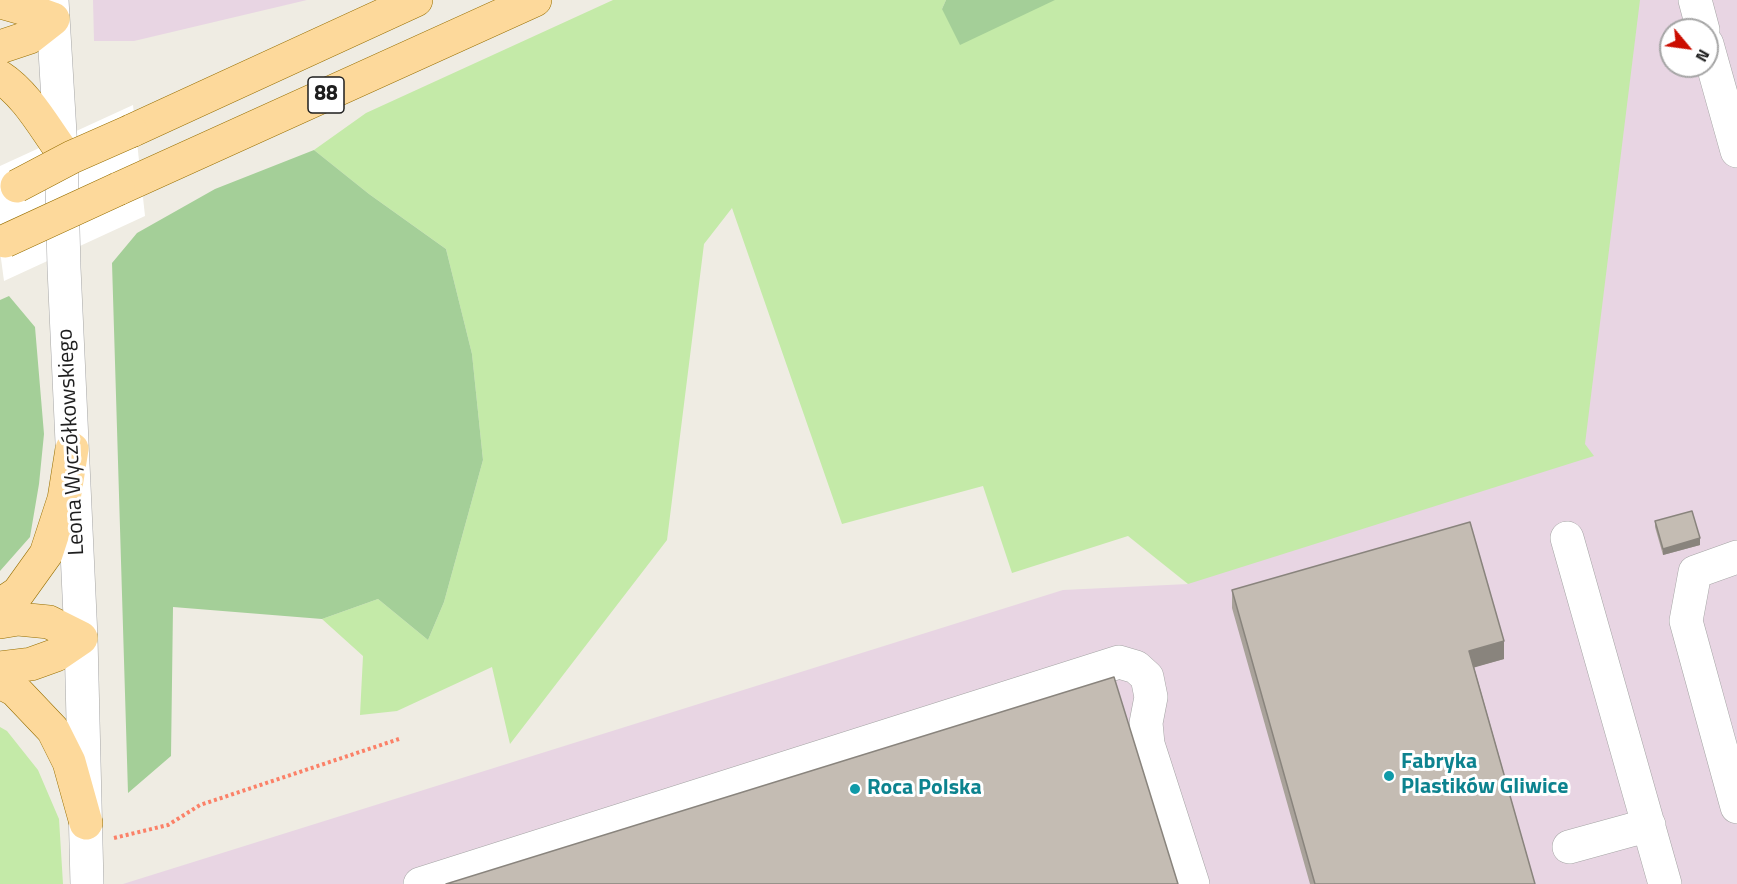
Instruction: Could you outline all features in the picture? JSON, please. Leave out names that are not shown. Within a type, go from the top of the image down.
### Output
[{"type":"main road","points":[[9,190],[72,157],[416,0]]},
{"type":"main road","name":"88","points":[[3,242],[535,0]]},
{"type":"main road","points":[[0,2],[22,8],[52,10]]},
{"type":"main road","points":[[0,47],[30,37],[52,10]]},
{"type":"main road","points":[[0,77],[9,83],[61,150]]},
{"type":"main road","points":[[0,605],[18,593],[46,554],[64,499],[72,449]]},
{"type":"main road","points":[[0,622],[18,619],[49,622],[81,638],[56,655],[31,664],[0,668]]},
{"type":"main road","points":[[0,682],[15,690],[53,730],[69,762],[86,831]]},
{"type":"street","points":[[1695,0],[1700,18]]},
{"type":"street","name":"Leona Wyczółkowskiego","points":[[52,10],[61,150],[81,638],[87,884]]},
{"type":"street","points":[[1717,78],[1737,151]]},
{"type":"street","points":[[1567,538],[1665,884]]},
{"type":"street","points":[[1737,557],[1695,572],[1686,621],[1737,807]]},
{"type":"street","points":[[420,884],[1119,662],[1136,667],[1147,677],[1151,697],[1146,723],[1148,744],[1193,884]]},
{"type":"street","points":[[1569,848],[1648,825]]},
{"type":"path","points":[[86,831],[112,838],[168,825],[200,805],[399,739]]},
{"type":"shaded area","points":[[93,0],[307,0],[134,41],[94,41]]},
{"type":"shaded area","points":[[1638,0],[1737,0],[1737,884],[123,884],[1063,590],[1188,584]]},
{"type":"green space","points":[[613,0],[946,0],[942,9],[1054,0],[1640,0],[1585,444],[1594,456],[1188,584],[1128,536],[1012,573],[983,486],[842,524],[732,208],[704,244],[667,540],[510,744],[492,667],[397,711],[360,715],[363,656],[322,619],[378,599],[428,640],[444,602],[483,460],[472,354],[446,249],[369,194],[314,150],[366,113]]},
{"type":"green space","points":[[946,0],[1055,0],[960,45],[942,9]]},
{"type":"green space","points":[[314,150],[369,194],[446,249],[472,354],[483,460],[444,602],[428,640],[378,599],[322,619],[173,607],[171,756],[128,793],[112,263],[137,233],[215,189]]},
{"type":"green space","points":[[9,296],[35,327],[44,434],[30,537],[0,571],[0,300]]},
{"type":"green space","points":[[0,727],[7,731],[38,770],[59,819],[63,884],[0,884]]},
{"type":"pier","points":[[133,105],[145,216],[4,281],[0,251],[0,166]]},
{"type":"building","points":[[1692,511],[1700,538],[1663,549],[1655,521]]},
{"type":"building","name":"Fabryka Plastików Gliwice","points":[[1470,522],[1504,641],[1469,651],[1535,884],[1315,884],[1232,590]]},
{"type":"building","points":[[1114,677],[1178,884],[446,884]]},
{"type":"place","name":"Fabryka Plastików Gliwice","points":[[1389,776]]},
{"type":"place","name":"Roca Polska","points":[[855,789]]}]
